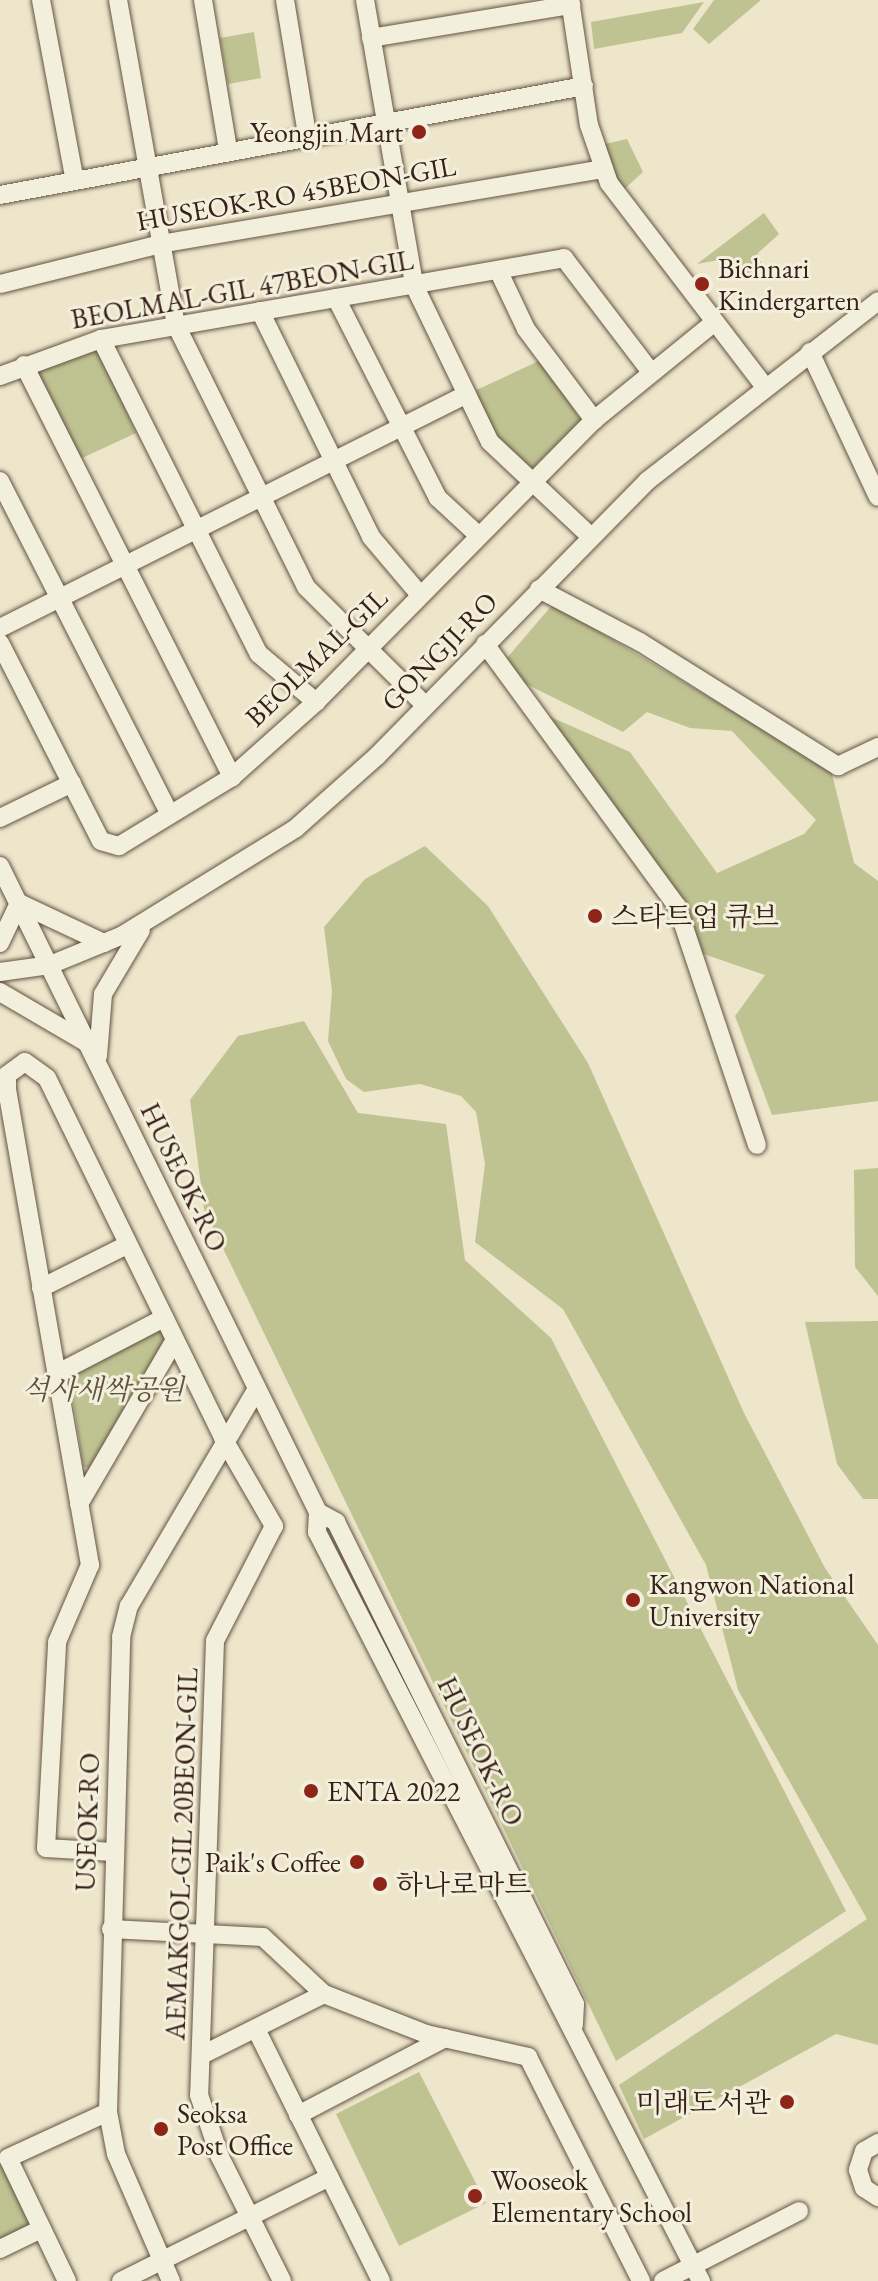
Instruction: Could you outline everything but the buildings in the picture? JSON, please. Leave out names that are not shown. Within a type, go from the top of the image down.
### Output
[{"type":"street","points":[[41,0],[74,176]]},
{"type":"street","points":[[118,0],[176,325],[256,498],[306,587],[364,649],[425,705]]},
{"type":"street","points":[[203,0],[228,150]]},
{"type":"street","points":[[285,0],[307,134]]},
{"type":"street","points":[[365,0],[414,285],[490,442],[591,537]]},
{"type":"street","points":[[371,38],[570,3],[584,86],[604,169],[712,324],[765,387]]},
{"type":"street","points":[[2,189],[584,86]]},
{"type":"street","name":"HUSEOK-RO 45BEON-GIL","points":[[0,284],[160,244],[400,201],[604,169]]},
{"type":"street","name":"BEOLMAL-GIL 47BEON-GIL","points":[[0,376],[101,339],[564,258],[651,372]]},
{"type":"street","points":[[498,270],[526,329],[594,420]]},
{"type":"street","points":[[336,298],[438,498],[478,535]]},
{"type":"street","name":"GONGJI-RO","points":[[0,972],[50,965],[104,943],[150,919],[296,828],[425,705],[591,537],[765,387],[878,301]]},
{"type":"street","points":[[260,311],[330,461],[371,537],[420,595]]},
{"type":"street","name":"BEOLMAL-GIL","points":[[0,643],[101,841],[119,846],[232,777],[316,702],[529,481],[594,420],[712,324]]},
{"type":"street","points":[[101,339],[193,534],[259,654],[316,702]]},
{"type":"street","points":[[810,352],[878,497]]},
{"type":"street","points":[[24,365],[232,777]]},
{"type":"street","points":[[0,628],[193,534],[256,498],[467,394]]},
{"type":"street","points":[[0,481],[170,814]]},
{"type":"street","points":[[539,589],[640,642],[838,766],[878,747]]},
{"type":"street","points":[[485,644],[677,906],[757,1145]]},
{"type":"street","points":[[0,818],[72,783]]},
{"type":"street","name":"HUSEOK-RO","points":[[0,866],[318,1512],[336,1522],[350,1550],[575,2004],[574,2025],[698,2273]]},
{"type":"street","points":[[0,943],[19,903],[104,943]]},
{"type":"street","points":[[98,1063],[98,1021],[111,970],[150,919]]},
{"type":"street","points":[[0,992],[88,1044]]},
{"type":"street","points":[[113,1852],[46,1848],[57,1642],[90,1565],[7,1088],[7,1075],[25,1062],[47,1078],[223,1438]]},
{"type":"street","points":[[41,1288],[127,1245]]},
{"type":"street","points":[[56,1374],[164,1318]]},
{"type":"street","points":[[79,1504],[175,1340]]},
{"type":"street","name":"USEOK-RO","points":[[171,2281],[116,2154],[108,2112],[121,1637],[129,1606],[223,1438],[257,1389]]},
{"type":"street","name":"AEMAKGOL-GIL 20BEON-GIL","points":[[223,1438],[274,1526],[215,1641],[199,2095],[251,2219],[282,2281]]},
{"type":"street","points":[[111,1929],[204,1929],[263,1937],[324,1994],[445,2038],[528,2057],[641,2281]]},
{"type":"street","points":[[202,2055],[257,2031],[324,1994]]},
{"type":"street","points":[[257,2031],[381,2281]]},
{"type":"street","points":[[298,2115],[445,2038]]},
{"type":"street","points":[[67,2281],[8,2158],[108,2112]]},
{"type":"street","points":[[878,2143],[864,2151],[858,2170],[864,2188],[878,2197]]},
{"type":"street","points":[[121,2281],[251,2219],[330,2177]]},
{"type":"street","points":[[663,2281],[698,2273],[799,2211]]},
{"type":"street","points":[[0,2249],[41,2229]]},
{"type":"green space","points":[[714,0],[761,0],[709,44],[693,29]]},
{"type":"green space","points":[[704,2],[682,33],[594,49],[591,22]]},
{"type":"green space","points":[[254,32],[261,78],[228,84],[220,38]]},
{"type":"green space","points":[[627,139],[643,172],[618,195],[592,147]]},
{"type":"green space","points":[[764,213],[779,234],[758,253],[762,267],[742,280],[719,260],[697,264]]},
{"type":"green space","points":[[97,345],[136,433],[78,460],[33,370]]},
{"type":"green space","points":[[541,360],[581,420],[525,476],[486,431],[472,392]]},
{"type":"green space","points":[[553,604],[831,770],[854,863],[878,881],[878,1101],[772,1115],[735,1016],[765,975],[689,949],[671,910],[528,707],[630,752],[717,873],[804,834],[816,820],[732,731],[690,728],[647,712],[623,732],[514,678],[501,665]]},
{"type":"green space","points":[[425,846],[488,906],[588,1063],[744,1413],[825,1568],[878,1645],[878,2045],[836,2034],[644,2139],[619,2085],[867,1919],[738,1690],[706,1565],[563,1309],[475,1242],[485,1164],[476,1112],[461,1096],[420,1084],[364,1092],[346,1079],[328,1041],[332,991],[324,927],[365,879]]},
{"type":"green space","points":[[304,1021],[358,1113],[446,1124],[465,1260],[551,1338],[846,1911],[616,2061],[204,1209],[190,1100],[238,1036]]},
{"type":"green space","points":[[878,1168],[878,1296],[855,1267],[854,1170]]},
{"type":"green space","points":[[878,1321],[878,1499],[863,1499],[837,1464],[805,1322]]},
{"type":"green space","name":"석사새싹공원","points":[[156,1327],[166,1338],[92,1471],[83,1466],[69,1372]]},
{"type":"green space","points":[[419,2072],[486,2203],[399,2246],[336,2114]]},
{"type":"green space","points":[[0,2156],[30,2219],[28,2228],[0,2242]]},
{"type":"place","name":"Yeongjin Mart","points":[[419,132]]},
{"type":"place","name":"Bichnari Kindergarten","points":[[702,284]]},
{"type":"place","name":"스타트업 큐브","points":[[595,916]]},
{"type":"place","name":"Kangwon National University","points":[[633,1600]]},
{"type":"place","name":"ENTA 2022","points":[[311,1791]]},
{"type":"place","name":"Paik's Coffee","points":[[357,1862]]},
{"type":"place","name":"하나로마트","points":[[380,1884]]},
{"type":"place","name":"미래도서관","points":[[787,2102]]},
{"type":"place","name":"Seoksa Post Office","points":[[161,2129]]},
{"type":"place","name":"Wooseok Elementary School","points":[[475,2196]]}]
